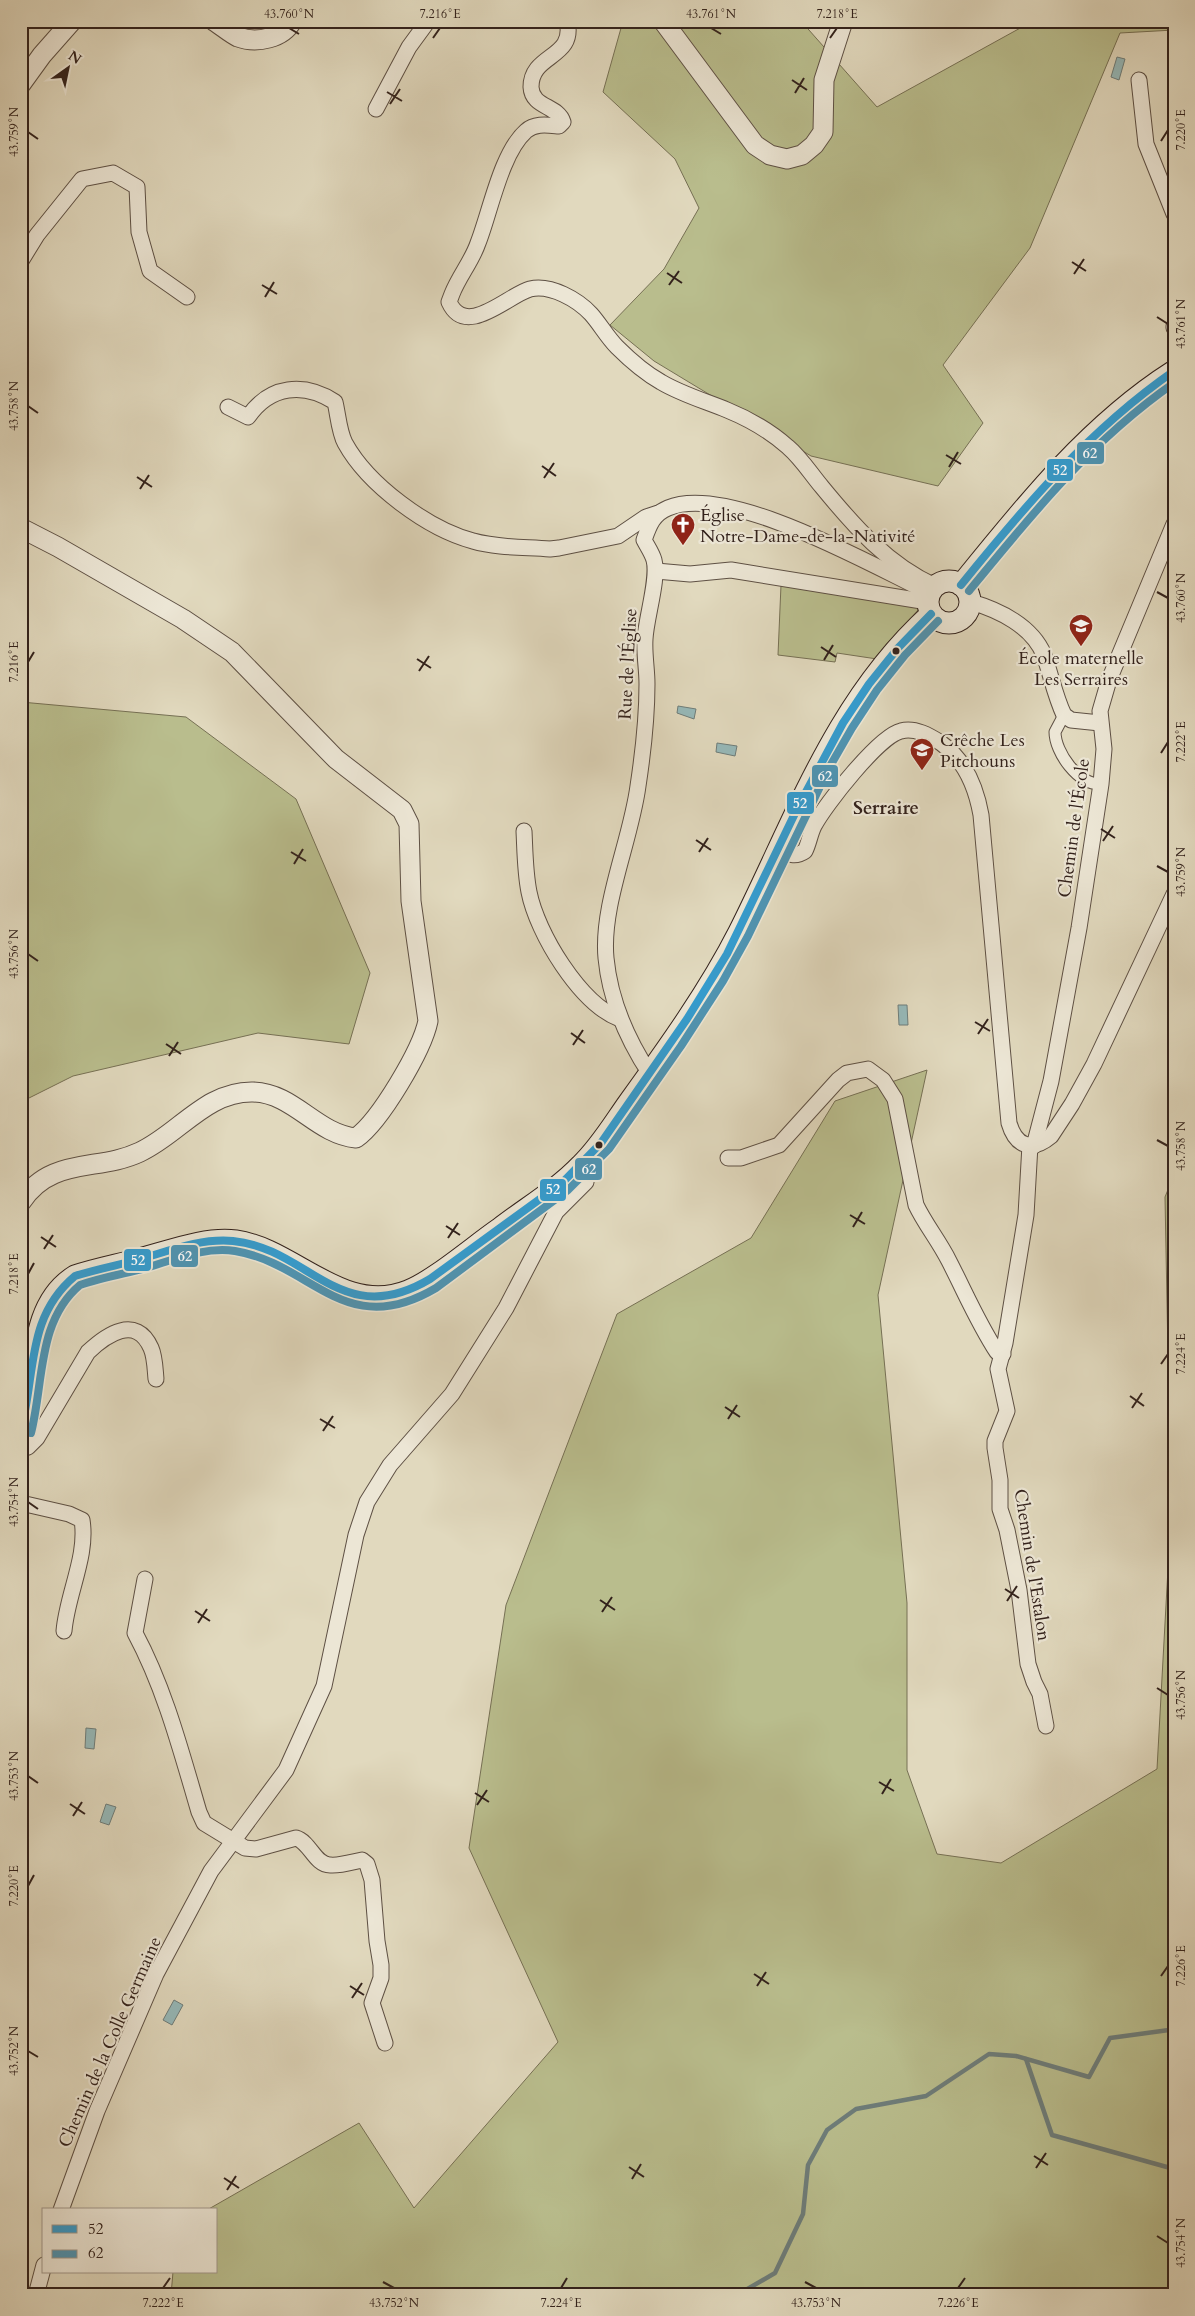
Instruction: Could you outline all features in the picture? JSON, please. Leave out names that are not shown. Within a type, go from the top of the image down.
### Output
[{"type":"main road","points":[[931,598],[940,621],[957,621],[966,614],[966,593],[1054,476],[1108,420],[1148,387],[1174,371]]},
{"type":"main road","points":[[21,1430],[44,1316],[59,1289],[75,1276],[197,1244],[228,1240],[253,1245],[324,1283],[347,1291],[372,1296],[395,1294],[415,1287],[462,1255],[582,1166],[650,1074],[726,954],[844,719],[931,598],[951,581],[966,593]]},
{"type":"street","points":[[21,84],[42,55],[72,21]]},
{"type":"street","points":[[214,21],[239,37],[257,39],[272,38],[288,30],[292,21]]},
{"type":"street","points":[[376,109],[409,47],[428,21]]},
{"type":"street","points":[[567,21],[569,29],[564,46],[560,51],[538,65],[531,87],[536,101],[558,115],[563,122],[559,126],[540,125],[531,128],[520,137],[497,184],[478,244],[449,302],[456,313],[484,315],[522,292],[535,288],[557,292],[576,302],[590,313],[616,346],[638,366],[661,382],[751,421],[790,448],[864,537],[931,598]]},
{"type":"street","points":[[663,21],[755,145],[770,155],[787,158],[802,154],[814,146],[823,132],[824,80],[843,21]]},
{"type":"street","points":[[1139,80],[1146,144],[1174,214]]},
{"type":"street","points":[[21,261],[37,235],[82,179],[113,172],[137,187],[139,232],[150,271],[188,297]]},
{"type":"street","points":[[228,407],[248,417],[268,397],[305,388],[320,392],[335,402],[344,442],[371,477],[399,502],[454,535],[475,542],[550,550],[618,536],[646,517],[678,504],[715,504],[769,518],[822,540],[931,598]]},
{"type":"street","name":"Rue de l'Église","points":[[650,1074],[620,1019],[613,997],[606,957],[607,932],[639,785],[646,708],[645,634],[656,571],[654,559],[644,540],[650,521],[662,512]]},
{"type":"street","name":"Chemin de l'École","points":[[1032,1146],[1051,1081],[1079,928],[1101,784],[1104,749],[1100,712],[1109,680],[1174,524]]},
{"type":"street","points":[[21,528],[58,546],[166,610],[232,652],[336,760],[402,810],[409,824],[411,901],[428,1021],[418,1050],[375,1118],[364,1132],[356,1138],[331,1132],[293,1104],[272,1095],[252,1092],[214,1102],[201,1108],[143,1151],[124,1159],[78,1166],[56,1172],[40,1180],[21,1202]]},
{"type":"street","points":[[656,571],[690,574],[731,570],[931,598]]},
{"type":"street","points":[[966,593],[1000,613],[1034,639],[1044,655],[1064,715],[1070,720],[1100,723]]},
{"type":"street","points":[[1064,715],[1055,732],[1059,748],[1077,774],[1085,780],[1101,784]]},
{"type":"street","points":[[778,849],[790,855],[797,855],[805,851],[813,828],[824,809],[876,747],[901,730],[914,731],[931,737],[956,756],[970,777],[977,794],[981,814],[1009,1123],[1017,1139],[1032,1146],[1044,1142],[1051,1136],[1082,1087],[1174,894]]},
{"type":"street","points":[[524,830],[529,893],[548,940],[575,982],[590,1000],[608,1015],[620,1019]]},
{"type":"street","points":[[728,1158],[741,1158],[779,1144],[838,1080],[847,1073],[868,1069],[883,1080],[895,1099],[918,1210],[949,1260],[986,1336],[997,1352],[1003,1354]]},
{"type":"street","name":"Chemin de l'Estalon","points":[[1032,1146],[1026,1214],[1003,1354],[998,1369],[1008,1411],[995,1441],[995,1448],[1000,1480],[1000,1509],[1007,1530],[1019,1590],[1028,1664],[1040,1694],[1046,1726]]},
{"type":"street","name":"Chemin de la Colle Germaine","points":[[62,2208],[84,2144],[156,1974],[211,1871],[286,1770],[324,1686],[356,1535],[367,1502],[386,1470],[452,1394],[506,1308],[556,1212],[586,1182],[587,1174],[582,1166]]},
{"type":"street","points":[[21,1449],[28,1447],[37,1438],[88,1352],[96,1344],[121,1330],[134,1330],[146,1340],[153,1355],[156,1379]]},
{"type":"street","points":[[21,1502],[82,1520],[84,1530],[76,1575],[66,1610],[64,1631]]},
{"type":"street","points":[[145,1579],[135,1633],[151,1662],[158,1681],[178,1737],[199,1812],[204,1823],[245,1848],[256,1849],[296,1838],[301,1840],[322,1862],[329,1866],[362,1860],[367,1864],[372,1880],[377,1941],[381,1964],[380,1978],[372,2003],[385,2043]]},
{"type":"street","points":[[36,2295],[42,2272]]},
{"type":"green space","points":[[623,21],[801,21],[877,107],[1033,21],[1174,21],[1174,30],[1120,33],[1030,248],[943,365],[983,423],[938,486],[811,456],[654,361],[610,325],[664,269],[699,208],[675,159],[603,92]]},
{"type":"green space","points":[[781,585],[917,607],[918,610],[877,659],[837,653],[835,662],[778,655]]},
{"type":"green space","points":[[21,702],[186,717],[296,799],[370,973],[349,1044],[258,1033],[73,1076],[21,1102]]},
{"type":"green space","points":[[927,1070],[878,1295],[907,1603],[907,1770],[937,1854],[1001,1863],[1157,1769],[1171,1514],[1165,1197],[1174,1175],[1174,2295],[171,2295],[173,2274],[218,2274],[218,2208],[210,2208],[359,2123],[414,2208],[558,2042],[469,1848],[506,1605],[617,1314],[751,1238],[835,1101]]},
{"type":"water","points":[[1117,57],[1125,59],[1119,80],[1111,77]]},
{"type":"water","points":[[678,706],[696,709],[694,719],[677,713]]},
{"type":"water","points":[[717,743],[737,746],[735,756],[716,752]]},
{"type":"water","points":[[898,1005],[907,1005],[908,1025],[899,1025]]},
{"type":"water","points":[[86,1728],[96,1729],[94,1749],[85,1748]]},
{"type":"water","points":[[106,1804],[116,1807],[109,1825],[100,1822]]},
{"type":"water","points":[[174,2000],[183,2005],[172,2025],[163,2020]]},
{"type":"waterway","points":[[737,2295],[775,2273],[803,2214],[808,2165],[827,2130],[856,2109],[926,2096],[989,2054],[1016,2056],[1089,2077],[1110,2038],[1169,2030],[1174,2018]]},
{"type":"waterway","points":[[1026,2059],[1052,2135],[1174,2169]]},
{"type":"transit line","name":"52","points":[[961,585],[1034,498],[1086,444],[1114,418],[1174,371]]},
{"type":"transit line","name":"62","points":[[969,591],[1039,507],[1089,454],[1144,405],[1174,383]]},
{"type":"transit line","name":"52","points":[[21,1429],[40,1328],[48,1309],[59,1292],[75,1276],[198,1243],[233,1241],[260,1247],[283,1257],[349,1292],[372,1296],[399,1293],[430,1279],[562,1183],[601,1143],[687,1019],[727,954],[799,805],[843,723],[869,684],[898,648],[931,614]]},
{"type":"transit line","name":"62","points":[[31,1433],[44,1353],[49,1334],[56,1316],[66,1300],[80,1285],[200,1252],[223,1250],[235,1251],[262,1259],[287,1270],[331,1295],[353,1303],[377,1307],[404,1302],[436,1288],[568,1190],[609,1149],[681,1046],[723,981],[748,936],[829,768],[852,728],[877,690],[905,655],[938,621]]},
{"type":"place","name":"Église Notre-Dame-de-la-Nativité","points":[[683,546]]},
{"type":"place","name":"École maternelle Les Serraires","points":[[1081,647]]},
{"type":"place","name":"Crêche Les Pitchouns","points":[[922,771]]},
{"type":"district","name":"Serraire","points":[[886,808]]}]
